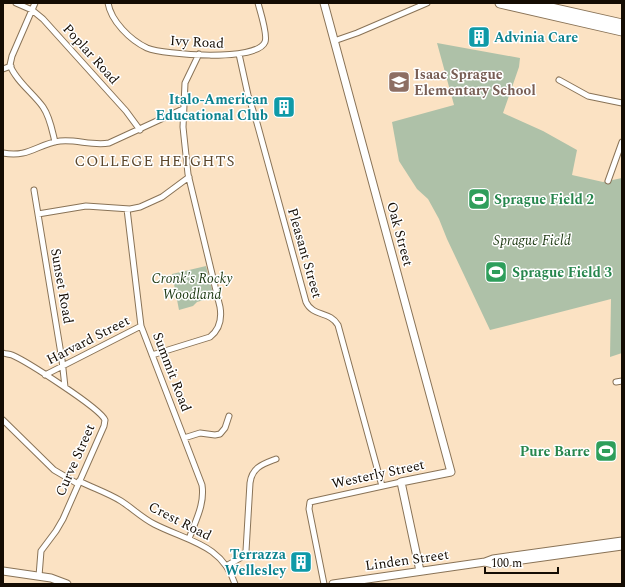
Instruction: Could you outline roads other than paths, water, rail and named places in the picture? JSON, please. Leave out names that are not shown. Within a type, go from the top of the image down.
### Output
[{"type":"highway","points":[[500,3],[622,31]]},
{"type":"highway","points":[[529,3],[622,24]]},
{"type":"street","name":"Poplar Road","points":[[16,3],[32,10],[43,19],[133,119],[140,130]]},
{"type":"street","points":[[35,3],[12,56],[10,66],[44,108],[55,142]]},
{"type":"street","name":"Ivy Road","points":[[108,3],[109,11],[113,19],[133,40],[139,44],[161,52],[199,54],[239,54],[258,49],[265,41],[266,37],[258,3]]},
{"type":"street","name":"Oak Street","points":[[324,3],[451,472]]},
{"type":"street","points":[[334,41],[357,33],[427,3]]},
{"type":"street","points":[[152,355],[207,338],[214,333],[220,322],[220,308],[189,177],[183,127],[186,80],[199,54]]},
{"type":"street","name":"Pleasant Street","points":[[239,54],[248,95],[306,302],[308,307],[313,311],[332,318],[339,327],[382,486]]},
{"type":"street","points":[[3,69],[10,66]]},
{"type":"street","points":[[559,80],[588,96],[622,103]]},
{"type":"street","points":[[3,153],[12,155],[25,153],[55,142],[66,141],[104,144],[140,130],[183,109]]},
{"type":"street","points":[[608,181],[622,142]]},
{"type":"street","points":[[38,214],[86,206],[127,209],[140,207],[159,199],[189,177]]},
{"type":"street","name":"Sunset Road","points":[[34,190],[63,365],[65,387]]},
{"type":"street","name":"Summit Road","points":[[127,209],[141,326],[200,477],[203,492],[199,512],[188,539]]},
{"type":"street","name":"Harvard Street","points":[[46,375],[141,326]]},
{"type":"street","name":"Curve Street","points":[[3,353],[17,357],[65,387],[100,413],[105,420],[104,426],[58,529],[42,551],[39,576]]},
{"type":"street","points":[[616,382],[622,380]]},
{"type":"street","points":[[184,438],[200,433],[213,435],[220,434],[225,428],[229,416]]},
{"type":"street","name":"Crest Road","points":[[3,420],[56,471],[116,498],[155,524],[212,551],[226,566],[235,584]]},
{"type":"street","points":[[226,566],[242,557],[246,551],[250,483],[252,473],[259,466],[276,459]]},
{"type":"street","name":"Westerly Street","points":[[324,584],[309,508],[310,502],[451,472]]},
{"type":"street","points":[[401,482],[420,571]]},
{"type":"street","name":"Linden Street","points":[[333,584],[485,562],[493,558],[622,541]]},
{"type":"street","name":"Linden Street","points":[[485,562],[493,564],[622,546]]},
{"type":"street","points":[[3,571],[55,579],[67,584]]},
{"type":"place","name":"Advinia Care","points":[[479,37]]},
{"type":"place","name":"Isaac Sprague Elementary School","points":[[399,82]]},
{"type":"place","name":"Italo-American Educational Club","points":[[284,107]]},
{"type":"place","name":"Sprague Field 2","points":[[479,199]]},
{"type":"place","name":"Sprague Field 3","points":[[496,272]]},
{"type":"place","name":"Pure Barre","points":[[606,451]]},
{"type":"place","name":"Terrazza Wellesley","points":[[301,562]]},
{"type":"district","name":"COLLEGE HEIGHTS","points":[[155,161]]},
{"type":"park label","name":"Sprague Field","points":[[532,240]]},
{"type":"park label","name":"Cronk's Rocky Woodland","points":[[192,286]]}]
